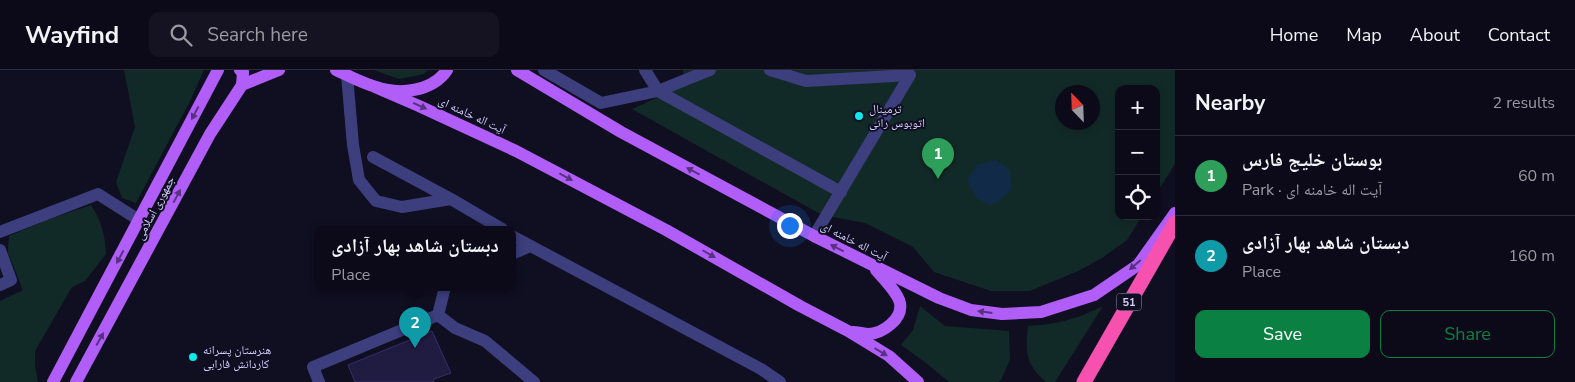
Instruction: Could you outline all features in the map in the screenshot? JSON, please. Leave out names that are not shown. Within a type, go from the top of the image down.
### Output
[{"type":"highway","name":"51","points":[[1084,382],[1175,223]]},
{"type":"main road","name":"جمهوری اسلامی","points":[[53,382],[218,70]]},
{"type":"main road","points":[[240,70],[243,72],[242,85],[279,70]]},
{"type":"main road","points":[[375,87],[407,91],[425,87],[442,77],[446,70]]},
{"type":"main road","name":"آیت اله خامنه ای","points":[[523,71],[621,132],[814,236],[939,298],[970,310],[1002,314],[1041,312],[1094,295],[1138,265],[1175,213]]},
{"type":"main road","name":"آیت اله خامنه ای","points":[[342,72],[516,151],[666,230],[848,331],[889,356],[918,382]]},
{"type":"main road","name":"جمهوری اسلامی","points":[[76,382],[210,134],[242,85]]},
{"type":"main road","points":[[848,331],[870,334],[886,329],[898,316],[900,303],[893,290],[873,266]]},
{"type":"street","points":[[544,70],[601,103],[658,91],[710,70]]},
{"type":"street","points":[[646,70],[658,91],[841,192]]},
{"type":"street","points":[[770,70],[806,81],[910,75],[814,236]]},
{"type":"street","points":[[342,72],[359,180],[376,201],[402,206],[451,198]]},
{"type":"street","points":[[373,157],[451,198],[497,226]]},
{"type":"street","points":[[0,232],[98,194],[139,220]]},
{"type":"street","points":[[516,238],[760,369],[780,382]]},
{"type":"street","points":[[516,252],[530,246]]},
{"type":"street","points":[[0,250],[11,280],[0,284]]},
{"type":"street","points":[[438,315],[444,291]]},
{"type":"street","points":[[319,382],[313,367],[438,315]]},
{"type":"street","points":[[438,315],[454,328],[484,341],[534,382]]},
{"type":"green space","points":[[124,70],[204,70],[190,101],[136,203],[122,198],[116,182],[135,127]]},
{"type":"green space","points":[[374,70],[428,70],[424,74],[399,79]]},
{"type":"green space","points":[[683,70],[1175,70],[1175,164],[1160,188],[1160,85],[1115,85],[1115,220],[1140,220],[1127,240],[1102,258],[1078,271],[1030,291],[991,291],[934,272],[913,247],[865,223],[822,215],[632,109],[685,85]]},
{"type":"green space","points":[[91,205],[102,229],[106,254],[85,281],[72,287],[35,351],[38,382],[0,382],[0,301],[23,290],[8,253],[9,236],[47,220]]},
{"type":"green space","points":[[920,306],[945,326],[1009,331],[1010,360],[1001,380],[998,382],[949,382],[901,345],[913,330]]},
{"type":"green space","points":[[1103,306],[1055,382],[1046,382],[1034,370],[1028,357],[1028,326],[1066,320],[1084,315]]},
{"type":"water","points":[[996,160],[1010,171],[1012,188],[1003,198],[990,205],[976,198],[967,180],[977,165]]},
{"type":"building","points":[[432,331],[451,373],[434,379],[433,382],[355,382],[348,365]]},
{"type":"place","name":"ترمینال اتوبوس رانی","points":[[859,116]]},
{"type":"place","name":"بوستان خلیج فارس","points":[[938,179]]},
{"type":"place","name":"دبستان شاهد بهار آزادی","points":[[415,348]]},
{"type":"place","name":"هنرستان پسرانه کاردانش فارابی","points":[[193,357]]}]
